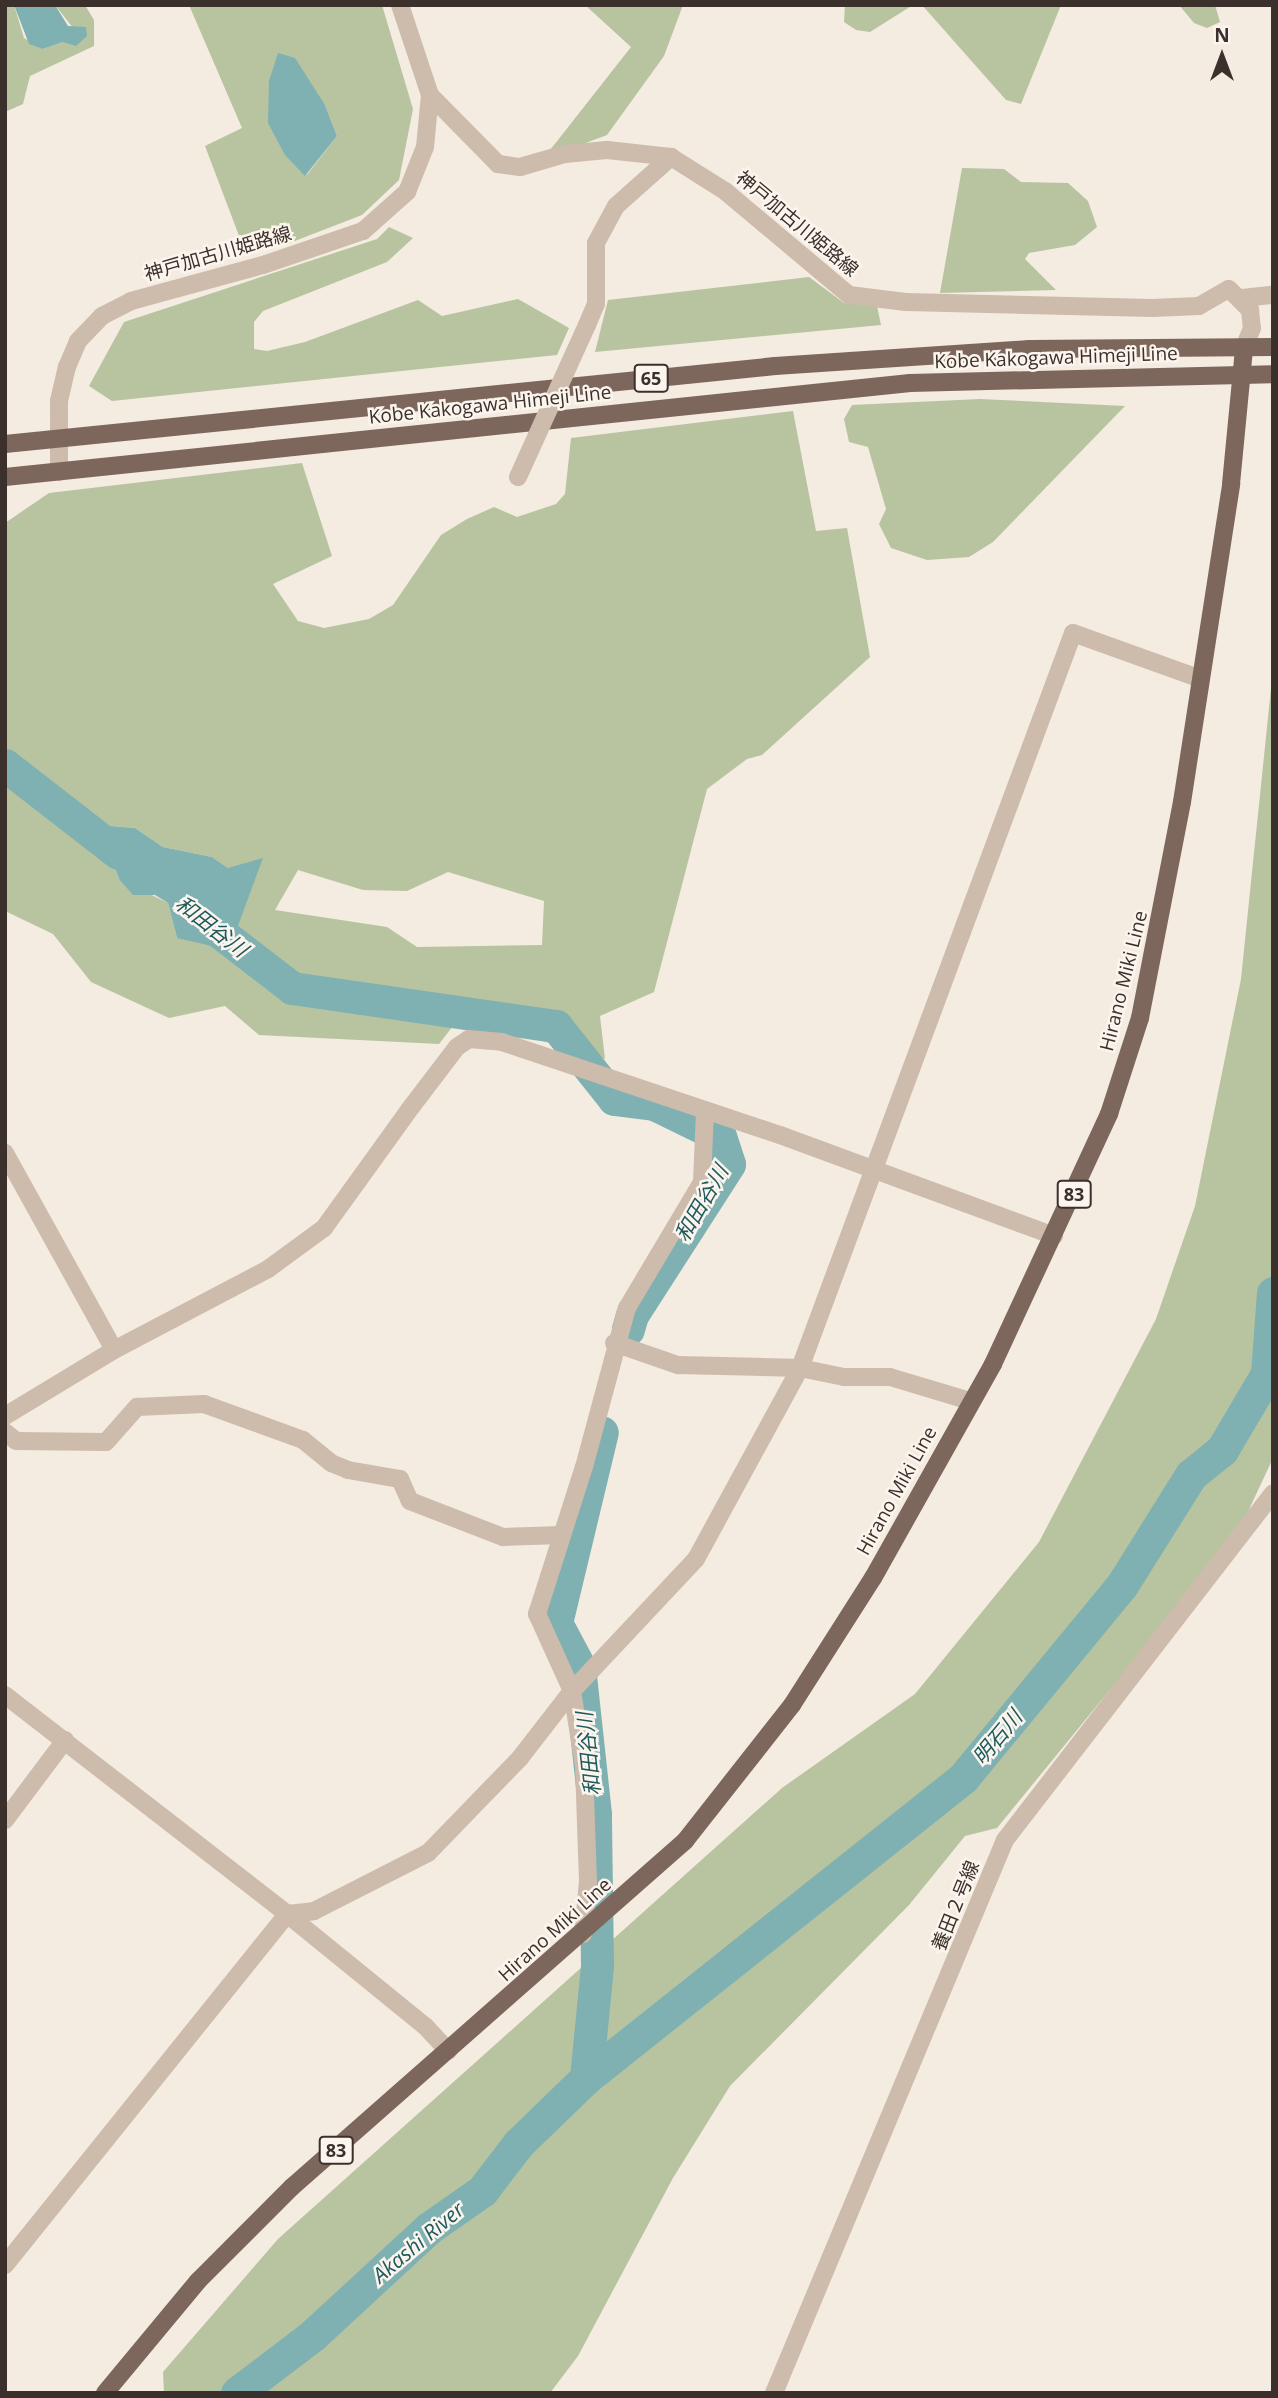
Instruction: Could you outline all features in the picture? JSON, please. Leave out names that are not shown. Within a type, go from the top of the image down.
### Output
[{"type":"main road","name":"Kobe Kakogawa Himeji Line","points":[[5,444],[775,366],[1029,349],[1273,347]]},
{"type":"main road","name":"Hirano Miki Line","points":[[104,2393],[198,2281],[292,2187],[586,1932],[685,1840],[792,1705],[873,1578],[993,1364],[1109,1114],[1140,1018],[1201,679],[1231,484],[1244,348]]},
{"type":"main road","name":"Kobe Kakogawa Himeji Line","points":[[5,477],[896,384],[1273,374]]},
{"type":"street","name":"神戸加古川姫路線","points":[[59,472],[59,401],[66,367],[78,341],[102,316],[131,301],[263,265],[363,231],[407,192],[425,147],[429,94],[400,5]]},
{"type":"street","name":"神戸加古川姫路線","points":[[429,94],[498,164],[520,167],[565,154],[607,150],[671,157],[725,191],[849,295],[906,302],[1152,308],[1199,306],[1229,289],[1242,298]]},
{"type":"street","points":[[518,477],[596,304],[596,243],[616,206],[671,157]]},
{"type":"street","points":[[1244,348],[1252,328],[1250,310],[1242,298],[1273,295]]},
{"type":"street","points":[[5,2265],[286,1914],[314,1911],[428,1853],[520,1758],[572,1691],[696,1559],[800,1368],[1073,633],[1201,679]]},
{"type":"street","points":[[5,1416],[114,1350],[268,1269],[324,1228],[412,1106],[457,1048],[469,1039],[502,1042],[872,1169],[1054,1236]]},
{"type":"street","points":[[586,1932],[588,1881],[584,1766],[572,1691],[537,1614],[584,1467],[614,1343],[627,1308],[702,1182],[705,1111]]},
{"type":"street","points":[[5,1153],[114,1350]]},
{"type":"street","points":[[614,1343],[678,1365],[800,1368],[844,1377],[890,1377],[970,1401]]},
{"type":"street","points":[[5,1432],[16,1441],[106,1442],[137,1406],[204,1404],[303,1440],[331,1463],[348,1470],[400,1479],[410,1502],[503,1537],[562,1535]]},
{"type":"street","name":"養田２号線","points":[[774,2393],[1005,1840],[1273,1493]]},
{"type":"street","points":[[5,1695],[286,1914],[425,2026],[449,2051]]},
{"type":"street","points":[[5,1820],[65,1740]]},
{"type":"green space","points":[[5,5],[14,5],[24,38],[43,49],[63,42],[74,29],[55,5],[85,5],[94,20],[94,46],[30,76],[23,104],[5,112]]},
{"type":"green space","points":[[189,5],[382,5],[413,109],[399,180],[362,215],[287,244],[241,241],[205,146],[242,128]],"holes":[[[325,105],[337,136],[306,176]]]},
{"type":"green space","points":[[585,5],[683,5],[664,56],[607,135],[543,159],[631,47]]},
{"type":"green space","points":[[845,5],[913,5],[870,32],[856,30],[844,22]]},
{"type":"green space","points":[[922,5],[1061,5],[1021,104],[1006,100]]},
{"type":"green space","points":[[1179,5],[1215,5],[1220,22],[1207,28],[1194,23]]},
{"type":"green space","points":[[962,168],[1004,169],[1021,182],[1068,183],[1088,201],[1097,227],[1075,245],[1029,253],[1025,259],[1056,290],[940,293]]},
{"type":"green space","points":[[389,227],[413,238],[387,262],[263,311],[254,322],[254,349],[267,351],[305,342],[418,300],[442,316],[518,299],[569,328],[557,355],[112,401],[89,386],[124,322],[377,239]]},
{"type":"green space","points":[[809,277],[844,303],[877,306],[881,325],[595,352],[608,300]]},
{"type":"green space","points":[[980,399],[1125,406],[993,542],[969,557],[927,560],[891,548],[879,524],[886,509],[868,447],[849,442],[844,419],[852,405]]},
{"type":"green space","points":[[793,411],[816,531],[847,528],[870,657],[762,755],[747,759],[707,789],[654,992],[600,1016],[605,1059],[460,1017],[439,1044],[259,1035],[225,1006],[169,1018],[91,982],[53,934],[5,911],[5,523],[49,493],[302,463],[332,556],[273,584],[298,621],[324,628],[369,619],[393,605],[441,535],[467,519],[494,507],[517,517],[556,504],[565,494],[571,438]],"holes":[[[86,824],[135,828],[163,847],[212,857],[228,868],[177,938],[168,903],[119,879],[114,865],[87,841]],[[298,870],[363,890],[407,891],[448,872],[544,901],[542,945],[417,947],[387,927],[275,910]]]},
{"type":"green space","points":[[1273,669],[1273,1458],[1238,1533],[997,1828],[965,1836],[909,1905],[730,2086],[673,2178],[578,2356],[550,2393],[164,2393],[163,2372],[278,2239],[782,1788],[915,1694],[1039,1542],[1156,1319],[1195,1206],[1241,979]]},
{"type":"water","points":[[14,5],[55,5],[68,26],[86,27],[87,36],[76,46],[63,42],[43,49],[29,44]]},
{"type":"water","points":[[278,53],[295,58],[325,105],[337,136],[305,176],[285,155],[268,123],[269,81]]},
{"type":"water","points":[[86,824],[135,828],[163,847],[212,857],[228,868],[263,858],[229,950],[177,938],[168,903],[155,895],[133,895],[119,879],[114,865],[87,841],[80,829]]},
{"type":"waterway","name":"和田谷川","points":[[5,765],[118,853]]},
{"type":"waterway","name":"和田谷川","points":[[196,914],[292,988],[556,1026],[614,1099],[654,1104],[720,1136],[729,1164],[632,1315],[628,1329]]},
{"type":"waterway","name":"明石川","points":[[237,2393],[313,2335],[429,2228],[482,2191],[518,2144],[586,2078],[963,1778],[1122,1585],[1191,1475],[1222,1450],[1267,1374],[1273,1293]]},
{"type":"waterway","name":"和田谷川","points":[[586,2078],[597,1965],[595,1814],[579,1666],[556,1623],[602,1432]]},
{"type":"water label","name":"Akashi River","points":[[418,2242]]}]
